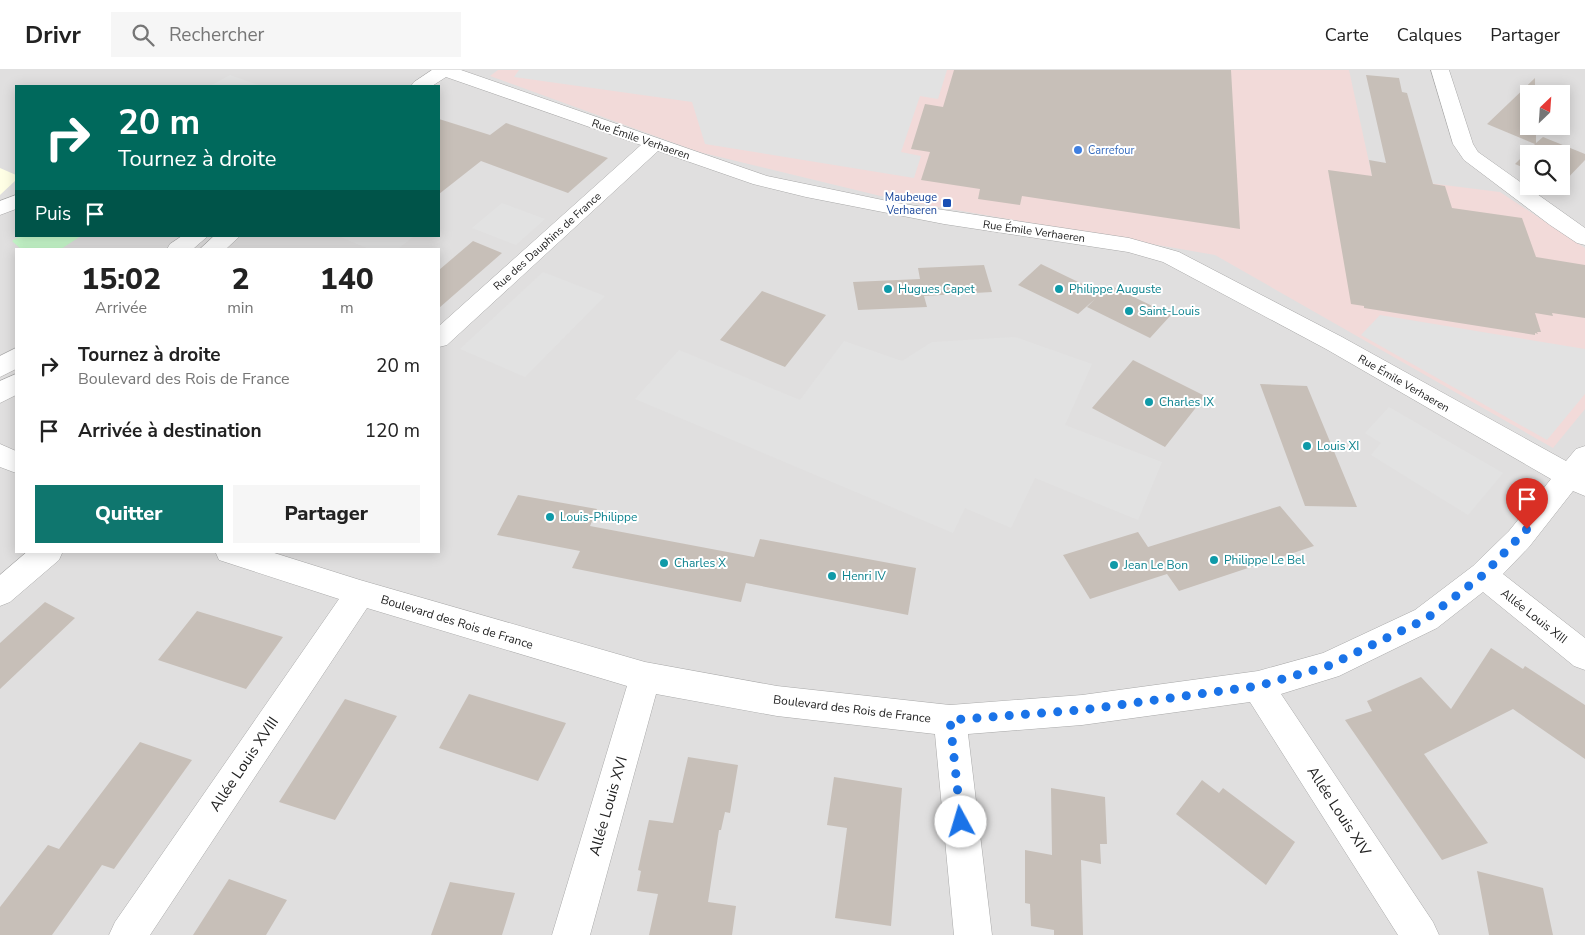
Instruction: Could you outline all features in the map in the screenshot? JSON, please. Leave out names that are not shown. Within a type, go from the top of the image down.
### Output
[{"type":"street","points":[[1440,70],[1463,144],[1471,156],[1557,220],[1585,238]]},
{"type":"street","points":[[423,85],[458,72]]},
{"type":"street","points":[[440,89],[458,72]]},
{"type":"street","name":"Rue Émile Verhaeren","points":[[458,72],[654,144],[760,180],[811,194],[869,206],[1129,245],[1171,257],[1580,473]]},
{"type":"street","name":"Rue des Dauphins de France","points":[[440,338],[654,144]]},
{"type":"street","points":[[0,210],[15,202]]},
{"type":"street","points":[[179,248],[196,237]]},
{"type":"street","points":[[212,248],[228,237]]},
{"type":"street","points":[[0,368],[15,358]]},
{"type":"street","points":[[0,394],[15,384]]},
{"type":"street","points":[[0,454],[15,462]]},
{"type":"street","name":"Boulevard des Rois de France","points":[[235,553],[360,593],[645,677],[776,701],[950,720],[1082,710],[1258,686],[1328,666],[1426,619],[1483,575],[1580,473]]},
{"type":"street","points":[[0,593],[47,553]]},
{"type":"street","name":"Allée Louis XIII","points":[[1483,575],[1585,656]]},
{"type":"street","name":"Allée Louis XVIII","points":[[128,935],[360,593]]},
{"type":"street","name":"Allée Louis XVI","points":[[571,935],[645,677]]},
{"type":"street","name":"Allée Louis XIV","points":[[1258,686],[1420,935]]},
{"type":"street","points":[[950,720],[973,935]]},
{"type":"shaded area","points":[[0,70],[1585,70],[1585,935],[0,935]]},
{"type":"shaded area","points":[[498,70],[1349,70],[1372,176],[1500,192],[1585,248],[1585,409],[1553,448],[1215,255],[893,199],[699,152],[490,76]]},
{"type":"shaded area","points":[[519,70],[947,70],[938,99],[920,96],[901,152],[921,156],[914,178],[705,144],[692,102],[514,77]]},
{"type":"shaded area","points":[[230,75],[258,85],[212,85]]},
{"type":"shaded area","points":[[0,168],[15,175],[15,181],[0,195]]},
{"type":"shaded area","points":[[502,203],[545,219],[516,245],[472,228]]},
{"type":"shaded area","points":[[340,237],[413,237],[399,248],[367,248]]},
{"type":"shaded area","points":[[543,272],[605,296],[525,377],[460,349]]},
{"type":"shaded area","points":[[1380,315],[1585,349],[1585,394],[1547,440],[1361,335]]},
{"type":"shaded area","points":[[1015,337],[1092,364],[1065,425],[1162,462],[1138,520],[1035,478],[1011,528],[965,508],[953,533],[635,399],[679,350],[800,400],[844,341],[902,361],[932,342]]},
{"type":"shaded area","points":[[1389,407],[1503,473],[1468,515],[1371,455],[1381,443],[1365,433]]},
{"type":"green space","points":[[18,237],[79,237],[63,248],[20,248],[12,241]]},
{"type":"building","name":"Carrefour","points":[[954,70],[1231,70],[1240,229],[1022,196],[1020,205],[978,199],[980,189],[921,180],[930,152],[911,149],[925,104],[943,107]]},
{"type":"building","points":[[1366,75],[1399,78],[1402,92],[1407,93],[1433,184],[1445,186],[1452,208],[1522,218],[1536,257],[1585,265],[1585,318],[1552,313],[1553,316],[1535,313],[1541,332],[1535,333],[1535,335],[1364,308],[1364,306],[1351,304],[1328,170],[1372,176],[1369,160],[1386,163]]},
{"type":"building","points":[[1535,78],[1535,85],[1528,85]]},
{"type":"building","points":[[1520,92],[1520,135],[1536,135],[1536,143],[1543,137],[1563,145],[1534,145],[1487,124]]},
{"type":"building","points":[[440,119],[490,135],[506,123],[608,158],[568,193],[481,161],[440,193]]},
{"type":"building","points":[[1570,148],[1585,154],[1585,160],[1570,176]]},
{"type":"building","points":[[1520,159],[1520,166],[1515,164]]},
{"type":"building","points":[[473,241],[502,253],[440,307],[440,269]]},
{"type":"building","points":[[1041,264],[1101,293],[1109,285],[1171,315],[1150,338],[1087,307],[1095,299],[1078,314],[1018,285]]},
{"type":"building","points":[[984,265],[992,292],[924,296],[927,307],[858,310],[853,282],[920,279],[918,268]]},
{"type":"building","points":[[762,291],[826,315],[785,367],[720,340]]},
{"type":"building","name":"Charles IX","points":[[1133,360],[1205,396],[1165,447],[1092,408]]},
{"type":"building","name":"Louis XI","points":[[1260,384],[1307,386],[1357,507],[1305,506]]},
{"type":"building","points":[[518,495],[597,509],[590,526],[754,557],[760,539],[916,568],[908,615],[746,583],[741,602],[572,568],[580,551],[497,535]]},
{"type":"building","name":"Philippe Le Bel","points":[[1280,506],[1314,546],[1179,591],[1167,574],[1090,599],[1063,555],[1138,532],[1148,547]]},
{"type":"building","points":[[45,602],[75,618],[0,689],[0,643]]},
{"type":"building","points":[[197,611],[283,637],[246,689],[158,660]]},
{"type":"building","points":[[1491,648],[1523,669],[1525,666],[1585,705],[1585,759],[1513,709],[1424,754],[1488,843],[1442,860],[1345,720],[1372,711],[1367,701],[1421,677],[1451,709]]},
{"type":"building","points":[[469,694],[566,723],[538,781],[439,748]]},
{"type":"building","points":[[345,699],[397,716],[335,820],[279,802]]},
{"type":"building","points":[[140,742],[192,760],[114,869],[102,865],[52,935],[0,935],[0,907],[48,845],[59,849]]},
{"type":"building","points":[[688,757],[738,765],[730,813],[725,812],[721,830],[719,830],[708,902],[736,906],[732,935],[649,935],[658,894],[637,891],[641,871],[638,870],[649,820],[673,823]]},
{"type":"building","points":[[834,777],[902,788],[891,926],[835,918],[847,828],[827,825]]},
{"type":"building","points":[[1202,780],[1219,793],[1223,788],[1295,842],[1266,885],[1176,814]]},
{"type":"building","points":[[1051,788],[1105,797],[1107,844],[1100,844],[1101,864],[1081,860],[1083,935],[1054,935],[1054,930],[1031,926],[1030,904],[1025,903],[1025,850],[1052,855]]},
{"type":"building","points":[[1477,871],[1543,888],[1553,935],[1489,935]]},
{"type":"building","points":[[229,879],[287,900],[266,935],[193,935]]},
{"type":"building","points":[[450,882],[515,893],[502,935],[431,935]]},
{"type":"place","name":"Carrefour","points":[[1078,150]]},
{"type":"place","name":"Maubeuge Verhaeren","points":[[947,203]]},
{"type":"place","name":"Hugues Capet","points":[[888,289]]},
{"type":"place","name":"Philippe Auguste","points":[[1059,289]]},
{"type":"place","name":"Saint-Louis","points":[[1129,311]]},
{"type":"place","name":"Charles IX","points":[[1149,402]]},
{"type":"place","name":"Louis XI","points":[[1307,446]]},
{"type":"place","name":"Louis-Philippe","points":[[550,517]]},
{"type":"place","name":"Philippe Le Bel","points":[[1214,560]]},
{"type":"place","name":"Charles X","points":[[664,563]]},
{"type":"place","name":"Jean Le Bon","points":[[1114,565]]},
{"type":"place","name":"Henri IV","points":[[832,576]]},
{"type":"route","points":[[961,822],[950,720],[1082,710],[1258,686],[1328,666],[1426,619],[1483,575],[1527,529]]}]
